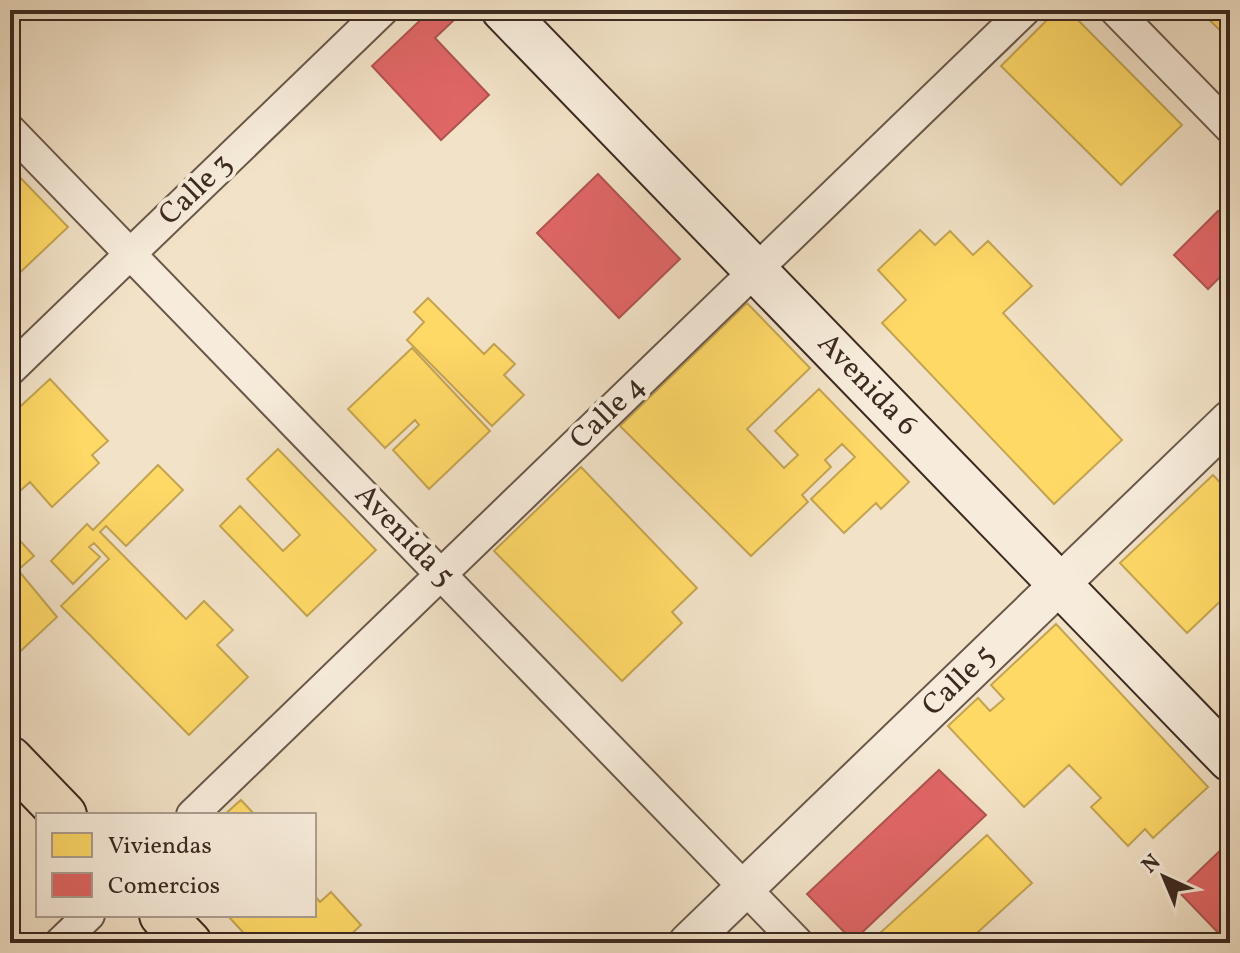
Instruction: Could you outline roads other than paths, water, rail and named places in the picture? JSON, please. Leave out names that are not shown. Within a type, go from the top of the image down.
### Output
[{"type":"main road","name":"Avenida 6","points":[[503,10],[1230,760]]},
{"type":"main road","points":[[10,759],[62,813]]},
{"type":"main road","points":[[164,917],[189,943]]},
{"type":"street","name":"Calle 3","points":[[10,370],[383,10]]},
{"type":"street","name":"Calle 4","points":[[194,813],[1025,10]]},
{"type":"street","points":[[1115,10],[1230,128]]},
{"type":"street","name":"Avenida 5","points":[[10,130],[798,943]]},
{"type":"street","name":"Calle 5","points":[[688,943],[1230,420]]},
{"type":"street","points":[[60,943],[87,917]]}]
